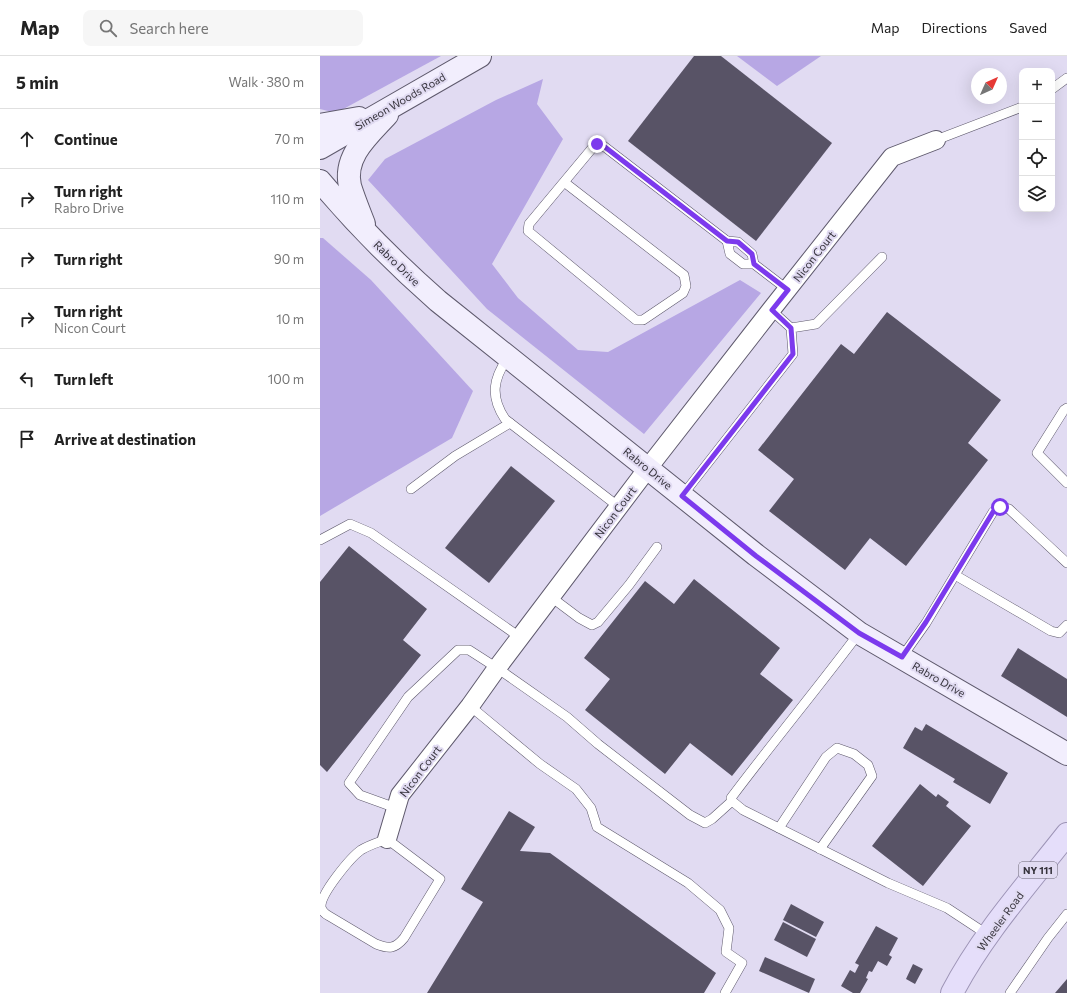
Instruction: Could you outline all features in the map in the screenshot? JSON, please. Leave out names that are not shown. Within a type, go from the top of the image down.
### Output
[{"type":"main road","name":"Simeon Woods Road","points":[[320,148],[480,56]]},
{"type":"main road","points":[[368,234],[350,185],[349,177],[351,162],[362,143],[398,102]]},
{"type":"main road","points":[[320,125],[376,115]]},
{"type":"main road","name":"Rabro Drive","points":[[320,181],[394,261],[438,301],[756,556],[859,633],[1067,754]]},
{"type":"main road","points":[[320,205],[394,261]]},
{"type":"main road","name":"Wheeler Road","points":[[952,993],[962,974],[988,935],[1067,834]]},
{"type":"street","name":"Nicon Court","points":[[387,839],[400,795],[470,706],[648,468],[892,157],[936,140]]},
{"type":"lane","points":[[1055,87],[1067,78]]},
{"type":"lane","points":[[936,140],[1019,108]]},
{"type":"lane","points":[[564,182],[684,275],[686,286],[683,293],[643,320],[636,320],[528,231],[529,224],[564,182],[594,146],[597,144],[601,144],[727,241],[738,242],[752,254],[754,264]]},
{"type":"lane","points":[[727,241],[730,254],[743,264],[754,264],[788,290]]},
{"type":"lane","points":[[791,328],[816,324],[882,257]]},
{"type":"lane","points":[[682,496],[793,354],[791,328],[772,310]]},
{"type":"lane","points":[[508,357],[500,368],[495,385],[498,406],[506,419],[619,507]]},
{"type":"lane","points":[[1067,408],[1064,410],[1037,453],[1067,483]]},
{"type":"lane","points":[[411,489],[455,456],[510,423]]},
{"type":"lane","points":[[902,657],[926,622],[993,512],[1000,507],[1009,509],[1067,563]]},
{"type":"lane","points":[[320,540],[350,524],[371,533],[521,638]]},
{"type":"lane","points":[[551,598],[579,618],[592,625],[598,622],[629,585],[657,546]]},
{"type":"lane","points":[[955,575],[1051,631],[1059,633],[1067,625]]},
{"type":"lane","points":[[396,808],[360,795],[349,784],[408,697],[458,650],[469,650],[567,717],[598,744],[690,815],[705,823],[712,819],[732,801],[731,798],[774,741],[817,689],[859,633]]},
{"type":"lane","points":[[470,706],[540,764],[576,789],[591,808],[597,827],[688,883],[720,910],[729,928],[726,952],[742,963],[725,993]]},
{"type":"lane","points":[[779,828],[826,757],[837,748],[854,754],[868,765],[872,776],[820,849]]},
{"type":"lane","points":[[732,801],[743,810],[888,883],[947,908],[988,935]]},
{"type":"lane","points":[[387,839],[440,879],[404,938],[398,945],[391,948],[382,947],[376,944],[328,916],[322,911],[321,907],[321,900],[328,889],[354,857],[361,850],[387,839]]},
{"type":"lane","points":[[1010,993],[1048,938],[1067,914]]},
{"type":"shaded area","points":[[320,56],[441,56],[336,113],[320,109]]},
{"type":"shaded area","points":[[737,56],[821,56],[777,86]]},
{"type":"shaded area","points":[[543,79],[537,104],[563,139],[492,264],[518,298],[578,350],[608,352],[740,280],[761,293],[644,434],[487,309],[368,180],[385,159],[496,100]]},
{"type":"shaded area","points":[[320,238],[323,238],[371,280],[473,391],[452,438],[320,516]]},
{"type":"building","points":[[694,56],[721,56],[832,143],[756,241],[628,141]]},
{"type":"building","points":[[887,312],[1001,400],[968,443],[988,460],[906,566],[870,538],[845,570],[769,511],[794,479],[758,450],[841,344],[854,354]]},
{"type":"building","points":[[511,466],[555,501],[489,583],[445,548]]},
{"type":"building","points":[[349,546],[427,609],[403,640],[421,655],[327,772],[320,765],[320,582]]},
{"type":"building","points":[[694,579],[780,648],[760,674],[793,700],[732,776],[690,743],[665,774],[585,710],[610,679],[584,658],[645,581],[674,604]]},
{"type":"building","points":[[1018,648],[1067,679],[1067,717],[1001,676]]},
{"type":"building","points":[[926,724],[1008,773],[990,804],[953,782],[955,779],[903,748],[915,727],[922,731]]},
{"type":"building","points":[[920,784],[936,797],[938,794],[949,802],[946,806],[971,826],[923,886],[872,846]]},
{"type":"building","points":[[509,811],[535,827],[520,851],[550,853],[716,973],[704,993],[427,993],[483,902],[461,889]]},
{"type":"building","points":[[791,904],[824,922],[816,937],[783,920]]},
{"type":"building","points":[[783,922],[816,939],[807,957],[774,940]]},
{"type":"building","points":[[876,926],[898,938],[889,955],[892,957],[887,966],[878,961],[872,972],[869,971],[866,978],[868,979],[860,993],[853,993],[841,986],[850,970],[855,973],[859,965],[855,963]]},
{"type":"building","points":[[765,957],[815,979],[809,993],[759,971]]},
{"type":"building","points":[[913,964],[923,969],[915,984],[906,979]]},
{"type":"building","points":[[1067,979],[1067,993],[1055,993]]},
{"type":"route","points":[[597,144],[601,144],[727,241],[738,242],[752,254],[754,264],[788,290],[772,310],[791,328],[793,354],[682,496],[756,556],[859,633],[902,657],[926,622],[993,512],[1000,507]]}]
